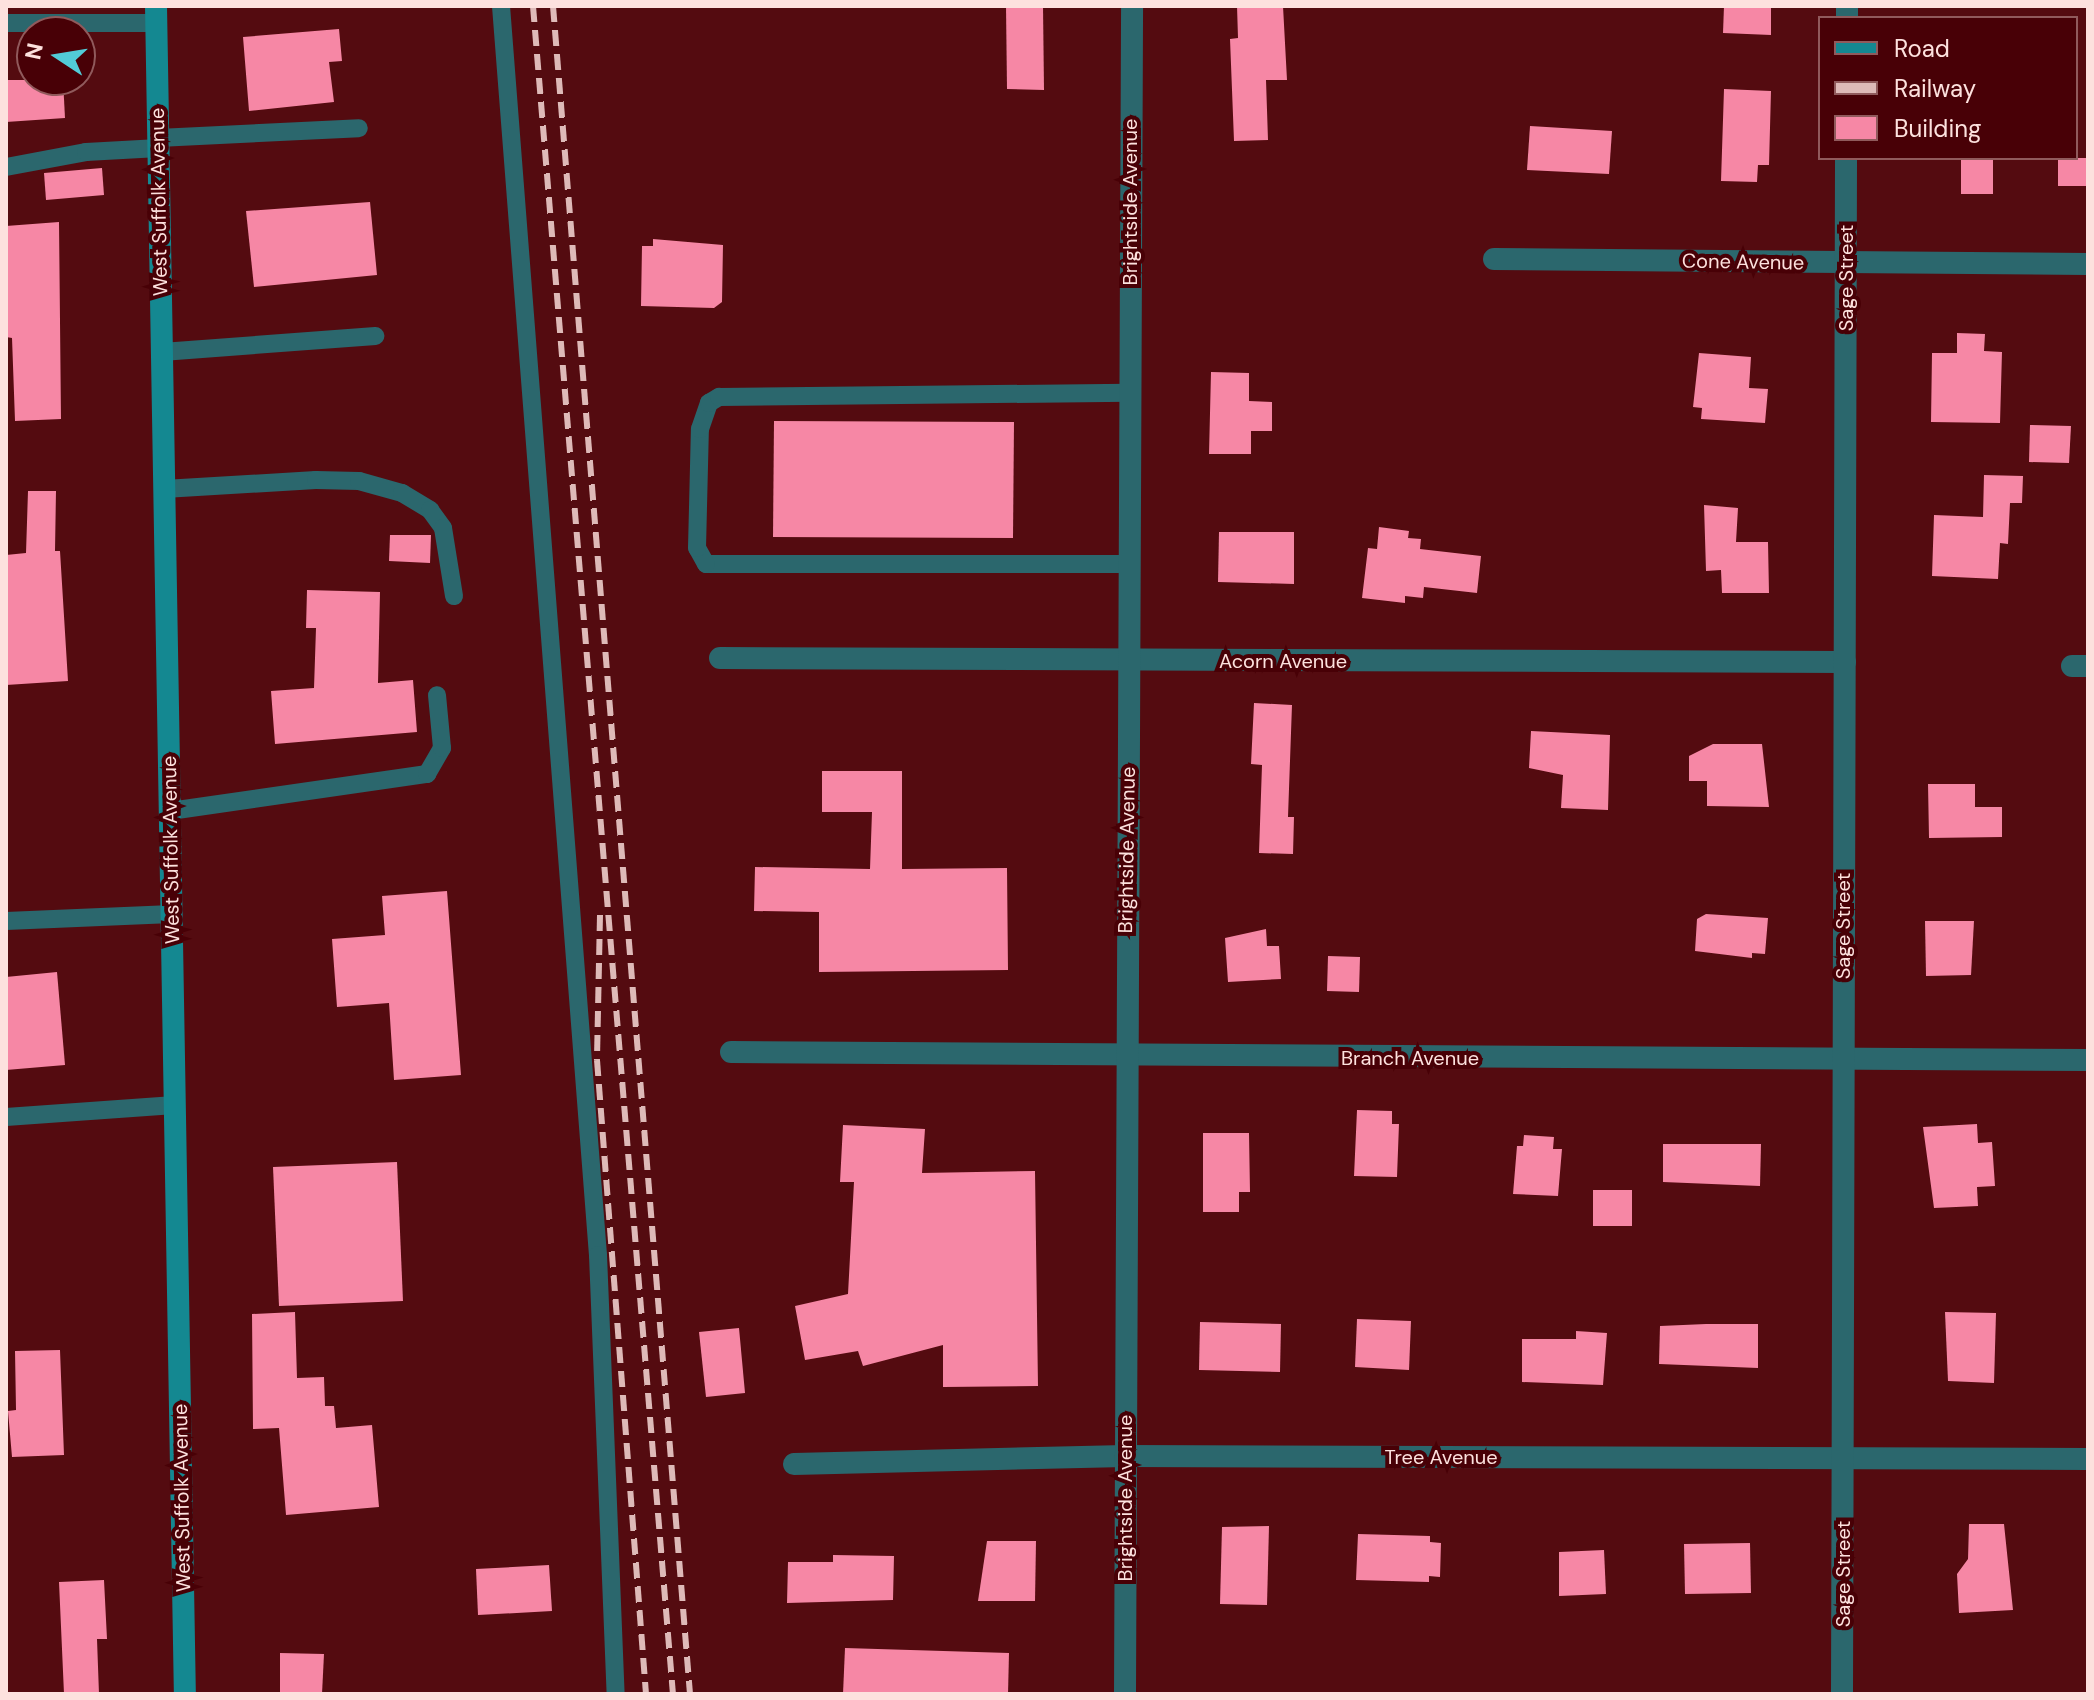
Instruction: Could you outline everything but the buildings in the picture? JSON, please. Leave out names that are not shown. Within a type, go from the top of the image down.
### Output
[{"type":"main road","name":"West Suffolk Avenue","points":[[156,14],[185,1694]]},
{"type":"street","name":"Brightside Avenue","points":[[1125,1694],[1125,1057],[1132,6]]},
{"type":"street","name":"Sage Street","points":[[1842,1694],[1846,160]]},
{"type":"street","name":"Cone Avenue","points":[[1494,259],[2088,264]]},
{"type":"street","name":"Acorn Avenue","points":[[720,658],[1845,662]]},
{"type":"street","name":"Branch Avenue","points":[[731,1052],[1125,1057],[2088,1060]]},
{"type":"street","name":"Tree Avenue","points":[[794,1464],[1125,1456],[2088,1459]]},
{"type":"lane","points":[[501,6],[598,1255],[616,1694]]},
{"type":"lane","points":[[6,23],[156,14]]},
{"type":"lane","points":[[6,167],[158,143],[359,128]]},
{"type":"lane","points":[[162,352],[375,336]]},
{"type":"lane","points":[[1129,393],[719,397],[709,403],[700,429],[697,548],[706,564],[1129,564]]},
{"type":"lane","points":[[164,489],[316,480],[359,481],[402,493],[430,510],[443,528],[454,596]]},
{"type":"lane","points":[[170,811],[427,774],[442,748],[437,695]]},
{"type":"lane","points":[[6,921],[172,914]]},
{"type":"lane","points":[[6,1117],[175,1105]]},
{"type":"railway","points":[[533,6],[673,1694]]},
{"type":"railway","points":[[553,6],[690,1694]]},
{"type":"railway","points":[[600,915],[597,1060],[646,1694]]}]
